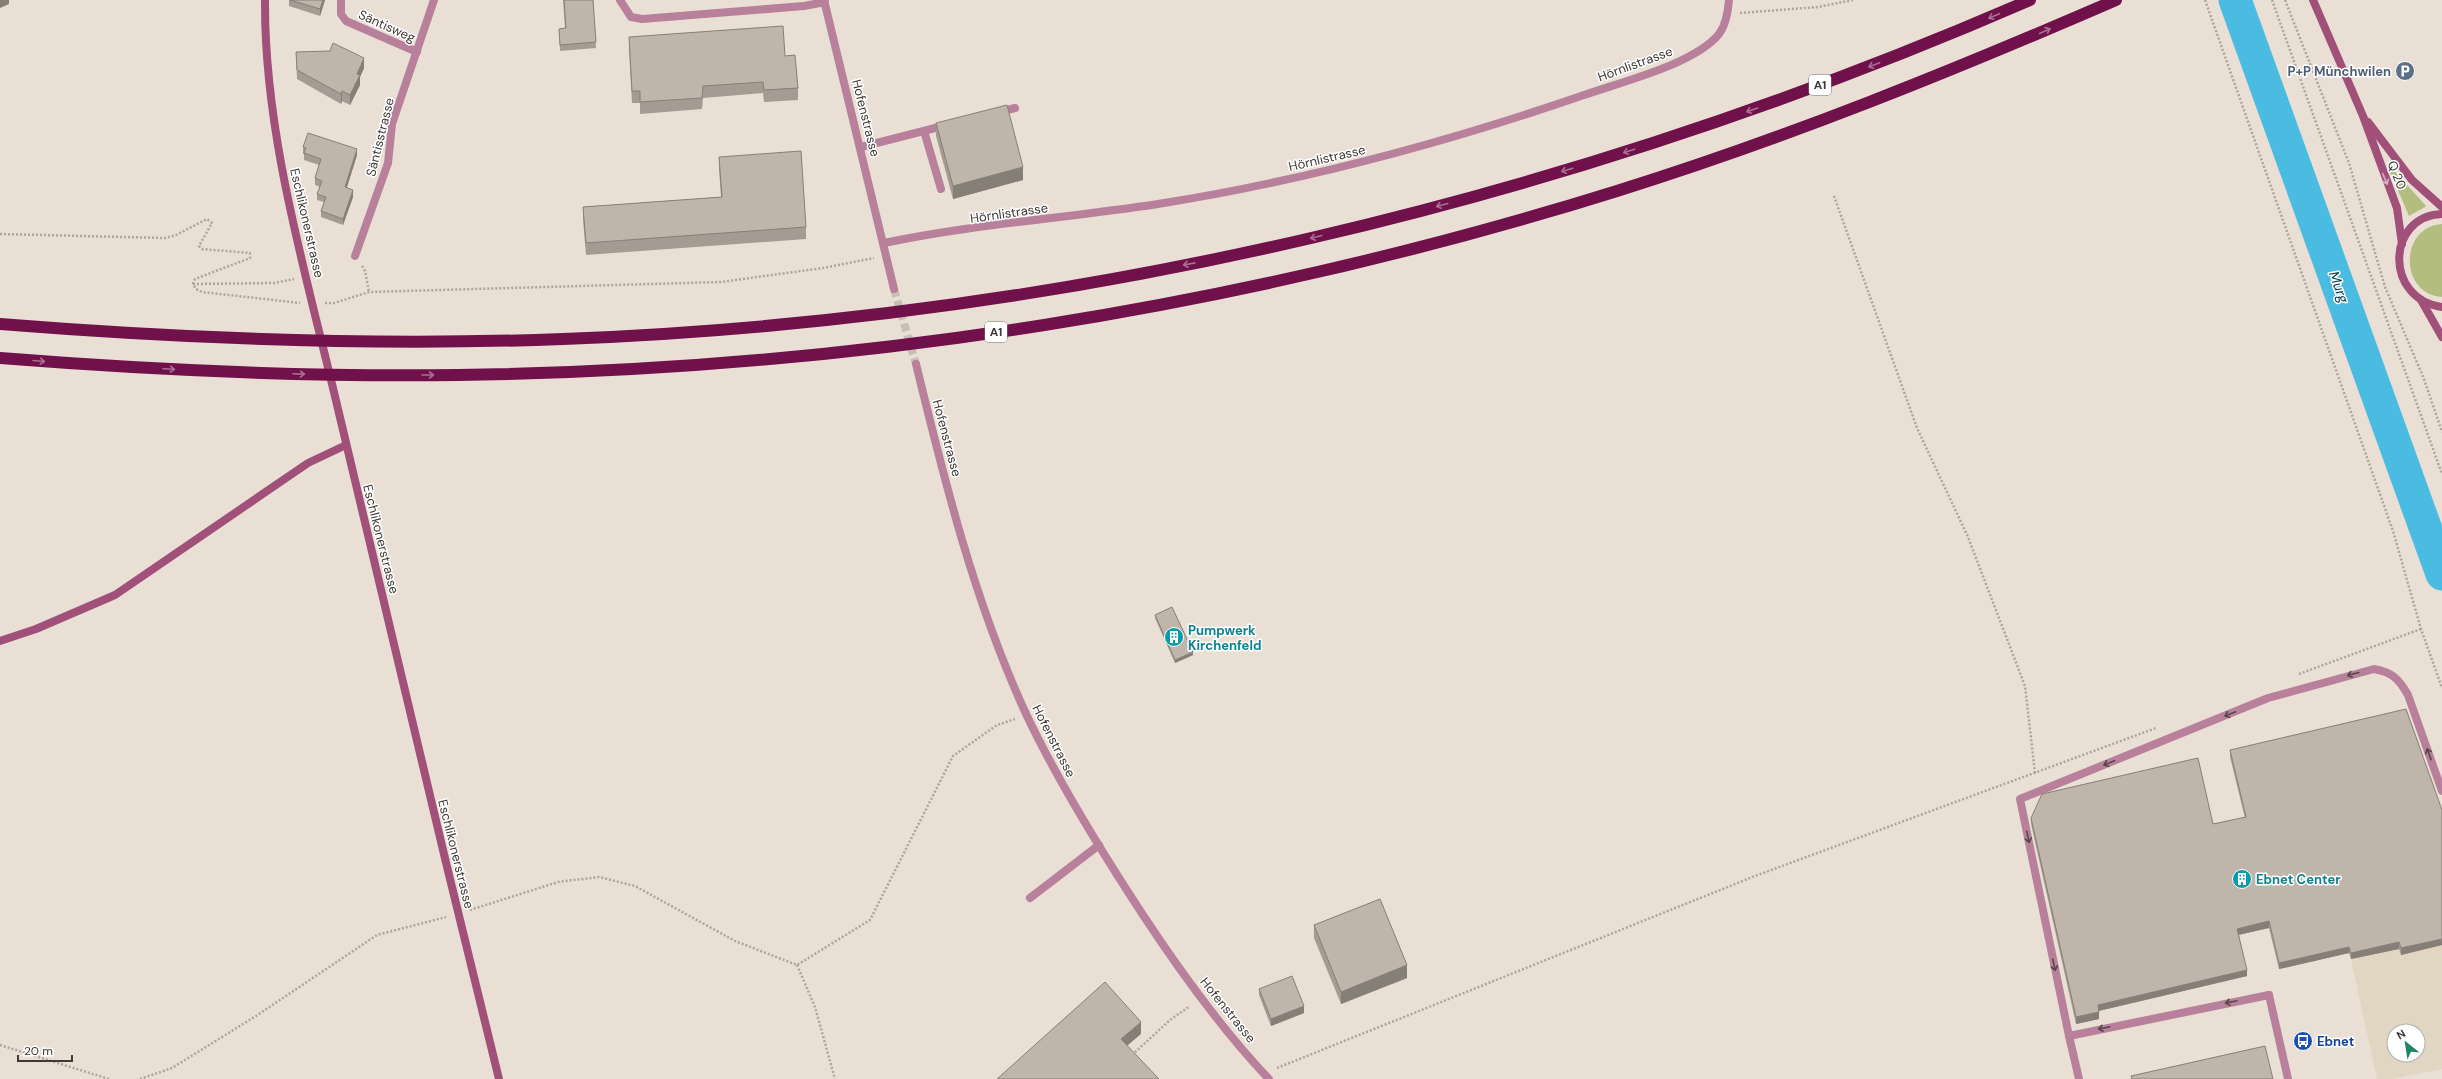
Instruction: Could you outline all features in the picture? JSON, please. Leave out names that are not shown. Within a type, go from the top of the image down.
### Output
[{"type":"highway","name":"A1","points":[[0,324],[167,336],[282,340],[379,342],[567,339],[682,332],[862,316],[1048,290],[1134,275],[1290,243],[1528,182],[1684,134],[1768,104],[1914,49],[2030,0]]},
{"type":"highway","name":"A1","points":[[0,358],[174,370],[383,376],[563,372],[662,367],[851,351],[1054,323],[1300,276],[1458,237],[1616,191],[1804,128],[1878,100],[2116,0]]},
{"type":"main road","name":"Eschlikonerstrasse","points":[[265,0],[267,68],[279,153],[341,424],[499,1079]]},
{"type":"main road","name":"Q 20","points":[[2313,0],[2363,116],[2398,211],[2402,244],[2399,262],[2401,275],[2410,291],[2421,300],[2442,307]]},
{"type":"main road","name":"Q 20","points":[[2363,116],[2405,172],[2428,196],[2442,207]]},
{"type":"main road","name":"Q 20","points":[[2402,244],[2409,232],[2418,223],[2433,215],[2442,214]]},
{"type":"main road","name":"Q 20","points":[[2421,300],[2442,337]]},
{"type":"main road","points":[[0,641],[36,629],[116,595],[308,463],[346,445]]},
{"type":"street","name":"Säntisweg","points":[[341,0],[341,14],[346,21],[417,52]]},
{"type":"street","name":"Säntisstrasse","points":[[355,256],[388,163],[392,124],[434,0]]},
{"type":"street","points":[[620,0],[631,17],[642,19],[804,6],[824,1]]},
{"type":"street","name":"Hörnlistrasse","points":[[884,243],[1157,204],[1256,187],[1393,154],[1522,117],[1667,66],[1697,53],[1710,44],[1721,32],[1728,14],[1729,0]]},
{"type":"street","name":"Hofenstrasse","points":[[824,1],[861,147],[894,290]]},
{"type":"street","points":[[992,114],[1015,108]]},
{"type":"street","points":[[861,147],[955,123]]},
{"type":"street","points":[[924,131],[941,189]]},
{"type":"street","name":"Hofenstrasse","points":[[916,364],[959,530],[990,621],[1027,715],[1073,804],[1176,965],[1266,1076]]},
{"type":"street","points":[[2079,1079],[2020,799],[2268,698],[2374,668],[2388,671],[2400,681],[2408,695],[2442,791]]},
{"type":"street","points":[[1030,898],[1099,846]]},
{"type":"street","points":[[2069,1036],[2269,995],[2288,1079]]},
{"type":"path","points":[[1728,14],[1818,8],[1853,0]]},
{"type":"path","points":[[2205,0],[2393,531],[2421,629],[2442,688]]},
{"type":"path","points":[[2272,0],[2442,474]]},
{"type":"path","points":[[2285,0],[2349,163],[2385,287],[2424,379],[2442,432]]},
{"type":"path","points":[[1834,196],[1917,428],[1968,537],[2025,686],[2035,773]]},
{"type":"path","points":[[0,234],[165,238],[176,235],[207,219],[212,223],[199,246],[202,249],[250,253],[250,258],[196,279],[193,284]]},
{"type":"path","points":[[320,303],[334,303],[369,292],[721,282],[823,268],[887,255]]},
{"type":"path","points":[[355,256],[365,271],[369,292]]},
{"type":"path","points":[[193,284],[274,283],[307,280]]},
{"type":"path","points":[[193,284],[196,289],[202,292],[306,303]]},
{"type":"path","points":[[2295,676],[2421,629]]},
{"type":"path","points":[[797,965],[870,920],[953,756],[997,725],[1027,715]]},
{"type":"path","points":[[1266,1076],[1755,876],[2161,726]]},
{"type":"path","points":[[140,1079],[172,1068],[256,1016],[377,935],[458,914],[558,882],[599,877],[635,886],[735,941],[797,965],[814,1008],[835,1079]]},
{"type":"path","points":[[1126,1060],[1201,996]]},
{"type":"path","points":[[0,1045],[109,1079]]},
{"type":"shaded area","points":[[2442,945],[2442,1069],[2392,1079],[2377,1079],[2351,959],[2399,949],[2401,955]]},
{"type":"green space","points":[[2390,166],[2426,206],[2425,207],[2409,216],[2388,167]]},
{"type":"green space","points":[[2442,224],[2442,297],[2428,293],[2418,285],[2412,273],[2410,260],[2412,248],[2418,236],[2428,228]]},
{"type":"building","points":[[290,0],[323,0],[320,9]]},
{"type":"building","points":[[564,0],[593,0],[596,42],[560,45],[559,29],[566,28]]},
{"type":"building","points":[[783,26],[785,56],[795,55],[798,88],[764,90],[763,82],[703,86],[702,98],[640,102],[640,91],[632,91],[629,37]]},
{"type":"building","points":[[333,43],[364,58],[357,74],[360,75],[350,95],[342,91],[341,94],[297,70],[296,52],[330,51]]},
{"type":"building","points":[[1007,105],[1023,167],[953,186],[936,123]]},
{"type":"building","points":[[308,133],[357,149],[345,187],[353,190],[343,219],[321,211],[326,197],[317,194],[322,181],[315,178],[321,159],[304,153],[306,148],[303,147]]},
{"type":"building","points":[[801,151],[806,227],[586,243],[583,207],[722,197],[719,157]]},
{"type":"building","name":"Pumpwerk Kirchenfeld","points":[[1172,607],[1193,652],[1175,660],[1155,615]]},
{"type":"building","name":"Ebnet Center","points":[[2406,709],[2442,810],[2442,939],[2401,948],[2399,942],[2351,953],[2349,947],[2279,963],[2269,921],[2237,929],[2247,970],[2098,1005],[2099,1012],[2076,1017],[2031,818],[2042,794],[2198,758],[2213,824],[2246,817],[2230,750]]},
{"type":"building","points":[[1380,899],[1407,965],[1341,992],[1314,925]]},
{"type":"building","points":[[1292,976],[1304,1006],[1271,1019],[1259,989]]},
{"type":"building","points":[[1105,982],[1141,1022],[1121,1039],[1159,1079],[997,1079]]},
{"type":"building","points":[[2265,1046],[2273,1079],[2132,1079],[2131,1076]]},
{"type":"waterway","name":"Murg","points":[[2235,0],[2442,574]]},
{"type":"tunnel","points":[[894,289],[916,364]]},
{"type":"place","name":"P+P Münchwilen","points":[[2405,71]]},
{"type":"place","name":"Pumpwerk Kirchenfeld","points":[[1174,637]]},
{"type":"place","name":"Ebnet Center","points":[[2242,879]]},
{"type":"place","name":"Ebnet","points":[[2303,1041]]}]
